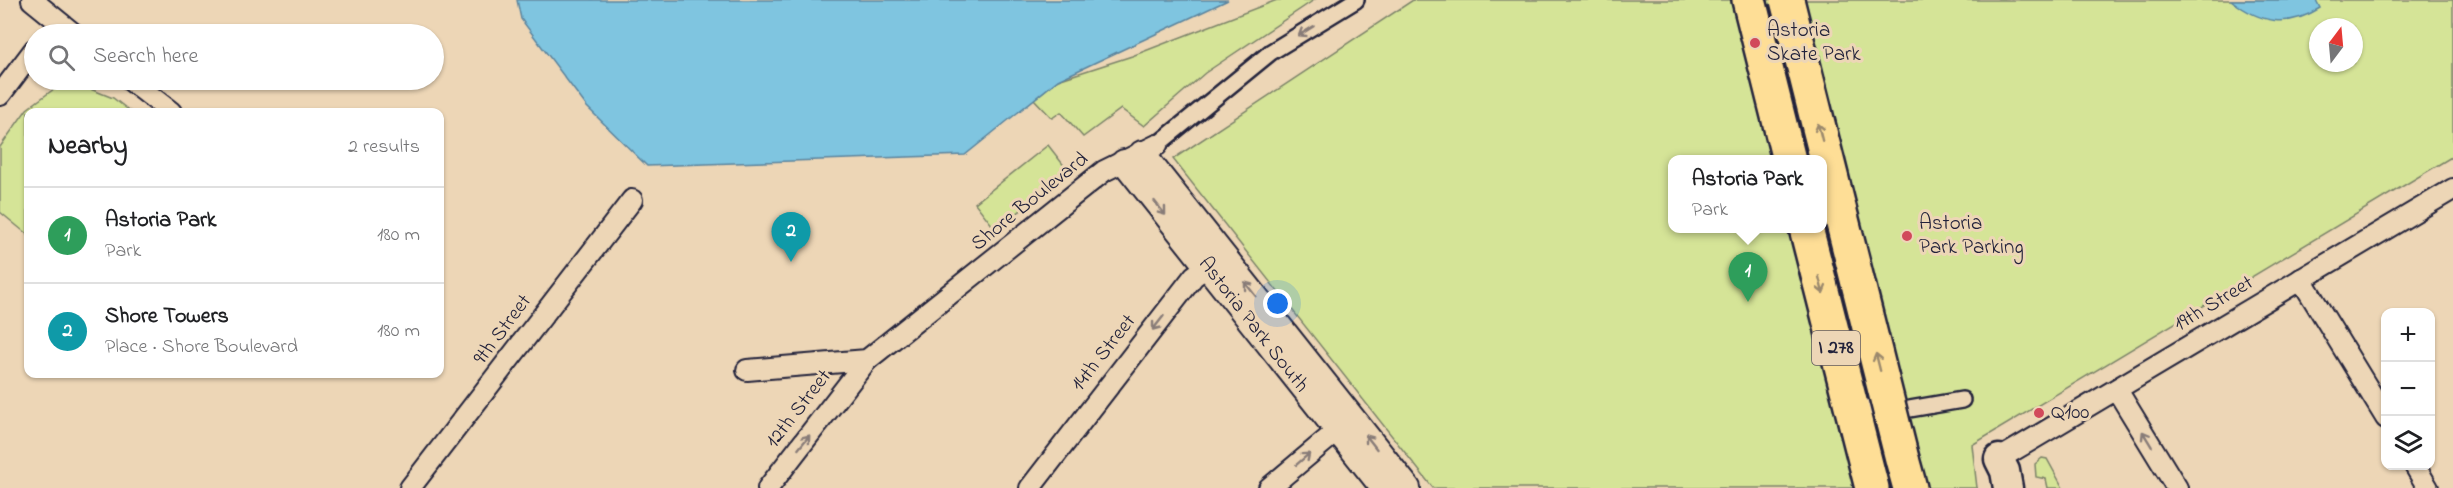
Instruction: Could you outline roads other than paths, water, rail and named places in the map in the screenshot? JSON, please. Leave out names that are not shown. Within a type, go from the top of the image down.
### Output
[{"type":"highway","points":[[1749,0],[1788,155]]},
{"type":"highway","name":"I 278","points":[[1787,0],[1826,155]]},
{"type":"highway","name":"I 278","points":[[1827,159],[1910,488]]},
{"type":"highway","name":"I 278","points":[[1807,233],[1872,488]]},
{"type":"main road","points":[[1999,459],[2005,471],[2008,488]]},
{"type":"street","points":[[32,0],[49,24]]},
{"type":"street","name":"Shore Boulevard","points":[[867,360],[1104,171],[1141,153],[1271,52],[1356,0]]},
{"type":"street","points":[[0,95],[24,63]]},
{"type":"street","points":[[143,90],[166,108]]},
{"type":"street","name":"Astoria Park South","points":[[1141,153],[1337,431],[1383,488]]},
{"type":"street","name":"19th Street","points":[[1999,459],[2453,189]]},
{"type":"street","name":"9th Street","points":[[410,488],[632,200]]},
{"type":"street","name":"Astoria Park South","points":[[1216,261],[1408,488]]},
{"type":"street","name":"14th Street","points":[[1030,488],[1194,276],[1216,261]]},
{"type":"street","points":[[2301,279],[2384,416]]},
{"type":"street","points":[[747,370],[867,360]]},
{"type":"street","name":"12th Street","points":[[768,488],[867,360]]},
{"type":"street","points":[[2118,390],[2177,488]]},
{"type":"street","points":[[1852,405],[1898,411],[1962,400]]},
{"type":"street","points":[[1269,488],[1337,431]]},
{"type":"street","points":[[2418,470],[2428,488]]},
{"type":"water","points":[[517,0],[1228,0],[1058,80],[965,155],[647,166],[587,107],[521,19]]},
{"type":"water","points":[[2231,0],[2316,0],[2320,8],[2297,19],[2286,21],[2253,14]]},
{"type":"place","name":"Astoria Skate Park","points":[[1755,43]]},
{"type":"place","name":"Astoria Park Parking","points":[[1907,236]]},
{"type":"place","name":"Shore Towers","points":[[791,262]]},
{"type":"place","name":"Astoria Park","points":[[1748,302]]},
{"type":"place","name":"Q100","points":[[2039,413]]}]
